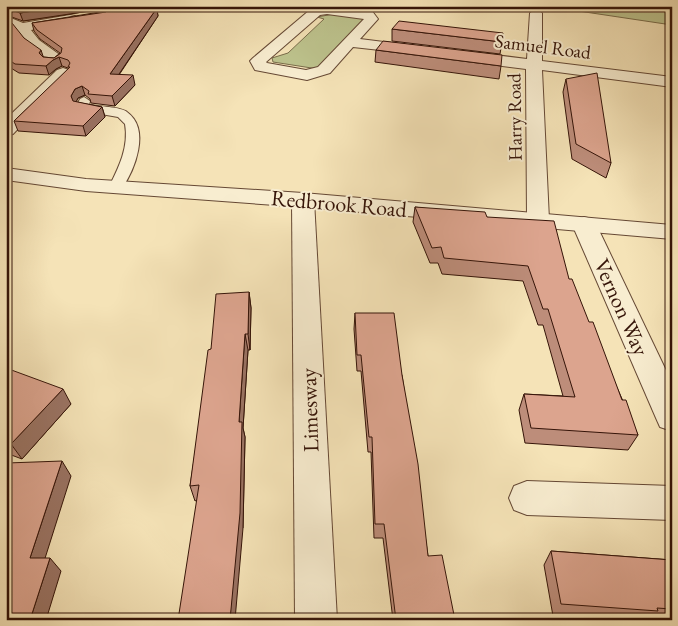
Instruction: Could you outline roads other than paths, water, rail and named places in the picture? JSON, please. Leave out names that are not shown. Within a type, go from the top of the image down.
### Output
[{"type":"street","points":[[327,10],[367,14],[371,19],[350,42],[324,70],[307,75],[261,67],[258,61],[316,12],[327,10]]},
{"type":"street","name":"Harry Road","points":[[536,13],[534,64],[538,220]]},
{"type":"street","points":[[21,27],[82,17]]},
{"type":"street","points":[[6,20],[21,27],[34,43],[56,58],[58,67],[6,130]]},
{"type":"street","points":[[350,42],[428,51]]},
{"type":"street","name":"Samuel Road","points":[[447,54],[672,82]]},
{"type":"street","name":"Redbrook Road","points":[[6,174],[86,185],[303,200],[672,232]]},
{"type":"street","name":"Limesway","points":[[303,200],[316,620]]},
{"type":"street","name":"Vernon Way","points":[[584,224],[672,418]]},
{"type":"street","points":[[527,498],[672,502]]},
{"type":"lane","points":[[84,101],[82,107],[123,114],[130,122],[133,146],[128,163],[116,187]]}]
